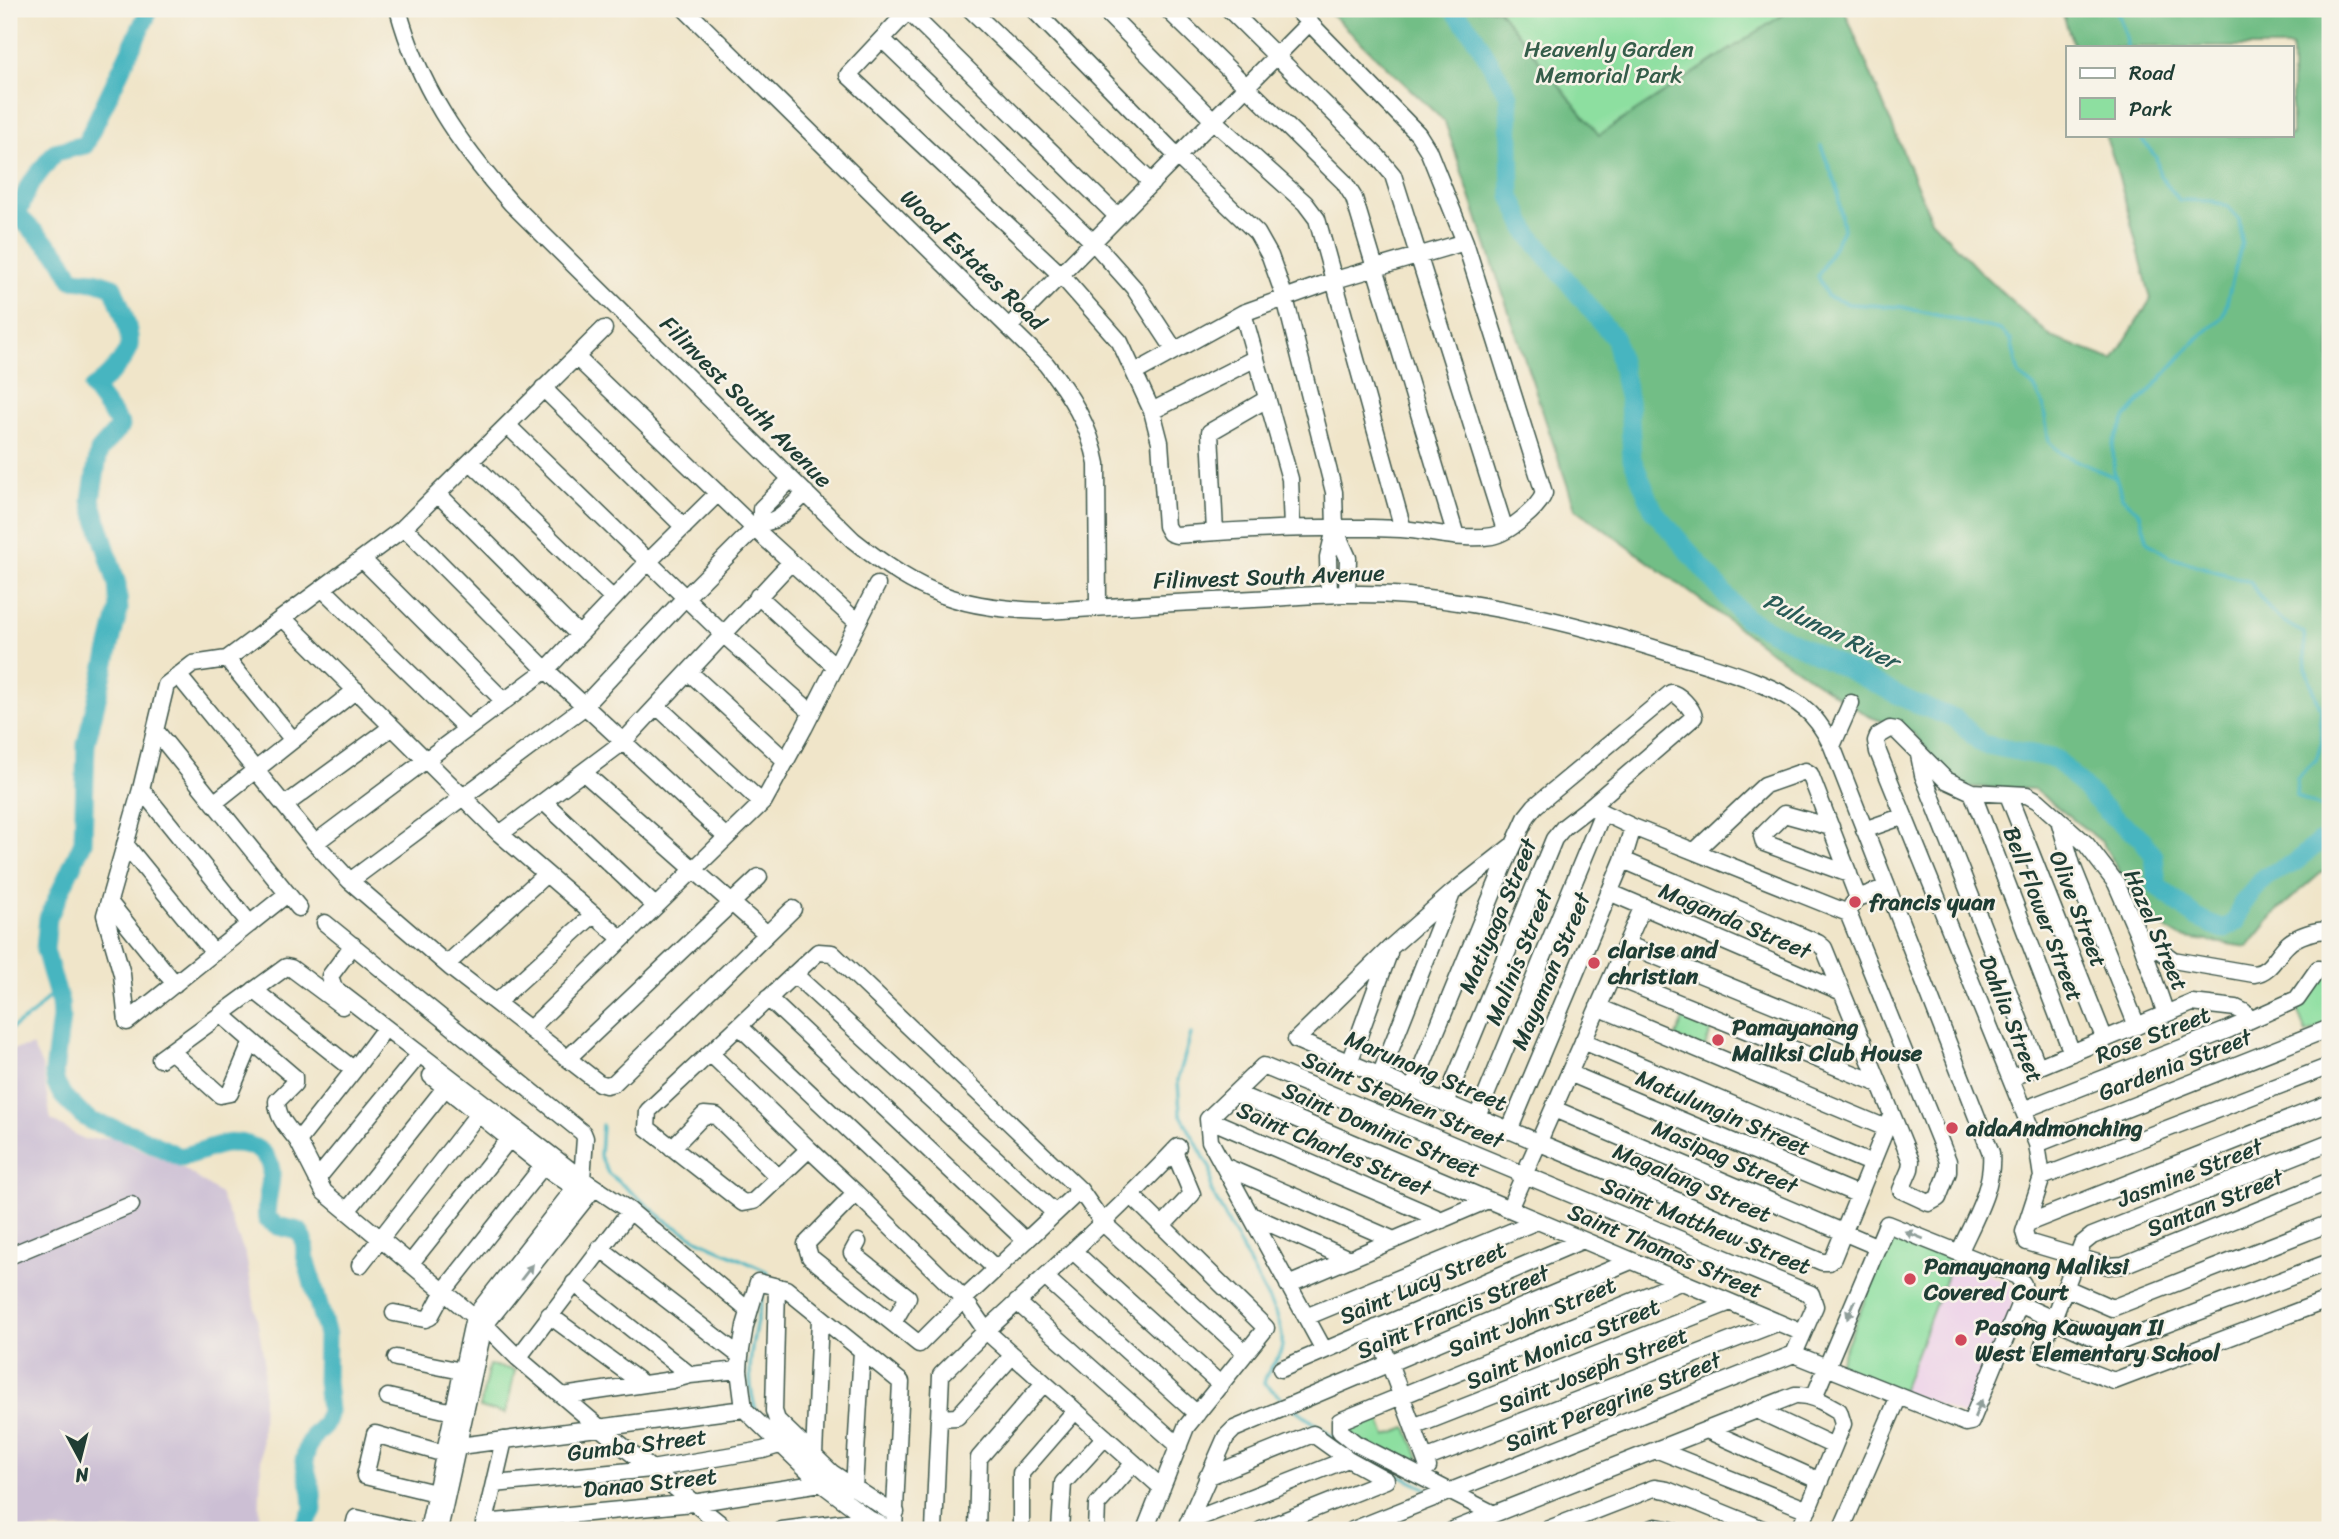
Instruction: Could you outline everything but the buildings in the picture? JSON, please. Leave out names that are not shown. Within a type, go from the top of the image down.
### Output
[{"type":"street","name":"Filinvest South Avenue","points":[[398,9],[411,52],[442,116],[486,175],[520,212],[853,540],[886,566],[928,590],[964,603],[1001,610],[1047,611],[1329,594],[1406,596],[1475,604],[1545,618],[1650,646],[1723,670],[1787,697],[1805,708],[1822,727],[1832,746],[1990,1153],[1992,1171],[1988,1185],[1959,1253]]},
{"type":"street","name":"Wood Estates Road","points":[[684,9],[1046,363],[1063,386],[1081,414],[1093,444],[1098,487],[1098,607]]},
{"type":"street","points":[[970,9],[1152,183]]},
{"type":"street","points":[[1033,9],[1177,156],[1257,233],[1270,256],[1285,298],[1330,469],[1335,529],[1328,558],[1329,594]]},
{"type":"street","points":[[1103,9],[1213,120],[1305,203],[1317,219],[1403,529]]},
{"type":"street","points":[[1167,9],[1344,183],[1354,198],[1456,536]]},
{"type":"street","points":[[1229,9],[1393,174],[1505,530]]},
{"type":"street","points":[[1117,216],[909,10],[848,75],[1061,275],[1120,342],[1152,411],[1160,442],[1166,526],[1170,533],[1176,535],[1292,528],[1403,529],[1456,536],[1494,536],[1541,502],[1544,493],[1465,242],[1428,149],[1418,134],[1296,9]]},
{"type":"street","points":[[1009,327],[1310,22]]},
{"type":"street","points":[[881,39],[1093,242],[1134,288],[1174,349]]},
{"type":"street","points":[[1136,372],[1243,313],[1335,280],[1465,242]]},
{"type":"street","points":[[1243,313],[1290,479],[1292,528]]},
{"type":"street","points":[[288,894],[127,1022],[122,974],[105,915],[141,789],[166,685],[193,664],[228,659],[404,527],[604,329]]},
{"type":"street","points":[[576,357],[718,493],[758,525],[791,562],[857,622]]},
{"type":"street","points":[[1152,411],[1256,358]]},
{"type":"street","points":[[543,388],[684,527]]},
{"type":"street","points":[[1215,532],[1210,432],[1267,399]]},
{"type":"street","points":[[507,425],[723,634],[812,713]]},
{"type":"street","points":[[471,462],[613,599]]},
{"type":"street","points":[[758,525],[761,509],[792,479]]},
{"type":"street","points":[[315,843],[546,670],[648,562],[718,493]]},
{"type":"street","points":[[350,881],[584,706],[758,525],[774,519],[806,493]]},
{"type":"street","points":[[438,494],[579,635]]},
{"type":"street","points":[[404,527],[546,670],[726,837]]},
{"type":"street","points":[[1335,529],[1348,558],[1347,594]]},
{"type":"street","points":[[362,559],[504,701]]},
{"type":"street","points":[[500,834],[623,742],[791,562]]},
{"type":"street","points":[[531,1028],[762,803],[812,713],[877,585]]},
{"type":"street","points":[[323,589],[467,729]]},
{"type":"street","points":[[758,596],[835,666]]},
{"type":"street","points":[[284,619],[500,834],[622,939]]},
{"type":"street","points":[[228,659],[293,740]]},
{"type":"street","points":[[688,672],[786,761]]},
{"type":"street","points":[[178,675],[315,843],[350,881],[447,964],[599,1083],[614,1083],[793,909]]},
{"type":"street","points":[[214,803],[356,690]]},
{"type":"street","name":"Matiyaga Street","points":[[1444,1103],[1554,839],[1563,827],[1597,810],[1693,717],[1693,711],[1676,694],[1671,693],[1535,807],[1527,816],[1513,845]]},
{"type":"street","points":[[1832,746],[1850,703]]},
{"type":"street","points":[[657,706],[762,803]]},
{"type":"street","points":[[285,805],[392,727]]},
{"type":"street","name":"Hazel Street","points":[[1878,752],[1878,736],[1890,729],[1896,730],[1905,736],[1946,780],[1972,792],[2027,795],[2038,800],[2059,819],[2086,844],[2116,883],[2138,934],[2166,1014]]},
{"type":"street","points":[[156,731],[299,908]]},
{"type":"street","name":"Dahlia Street","points":[[1878,752],[2037,1144],[2042,1177],[2028,1223]]},
{"type":"street","points":[[1919,752],[1923,775],[2038,1067]]},
{"type":"street","points":[[1695,851],[1765,785],[1805,771],[1810,774],[1858,898]]},
{"type":"street","points":[[583,772],[767,934]]},
{"type":"street","points":[[141,789],[250,924]]},
{"type":"street","name":"Bell Flower Street","points":[[1972,792],[2072,1053]]},
{"type":"street","name":"Olive Street","points":[[2008,794],[2105,1040]]},
{"type":"street","points":[[544,802],[655,906]]},
{"type":"street","points":[[1597,810],[1848,913],[1948,1161],[1948,1172],[1934,1202],[1929,1203],[1901,1190],[1911,1161],[1889,1122],[1863,1041],[1824,948],[1818,943],[1623,860]]},
{"type":"street","name":"Malinis Street","points":[[1478,1117],[1597,810]]},
{"type":"street","points":[[1831,827],[1784,814],[1762,836],[1764,843],[1849,874]]},
{"type":"street","points":[[1864,830],[1904,816]]},
{"type":"street","points":[[2059,819],[2072,865],[2137,1026]]},
{"type":"street","name":"Mayaman Street","points":[[1509,1130],[1623,860],[1633,827]]},
{"type":"street","points":[[125,844],[214,953]]},
{"type":"street","points":[[1412,1090],[1513,845]]},
{"type":"street","points":[[1349,1063],[1391,947],[1452,893],[1513,845]]},
{"type":"street","points":[[447,964],[546,874]]},
{"type":"street","points":[[568,1058],[759,877]]},
{"type":"street","points":[[1848,913],[1858,898],[1887,887]]},
{"type":"street","name":"Maganda Street","points":[[1609,891],[1842,992]]},
{"type":"street","points":[[1380,1076],[1452,893]]},
{"type":"street","points":[[109,902],[175,984]]},
{"type":"street","points":[[1509,1209],[1643,906]]},
{"type":"street","points":[[497,1002],[593,915]]},
{"type":"street","points":[[325,923],[583,1133],[585,1138],[585,1187],[479,1321],[462,1371],[453,1412],[452,1450],[435,1493],[428,1530]]},
{"type":"street","points":[[2138,934],[2173,960],[2254,974],[2266,971],[2289,943],[2311,933],[2330,930]]},
{"type":"street","points":[[1626,944],[1863,1041]]},
{"type":"street","points":[[353,945],[330,976],[331,983],[380,1035],[543,1166],[630,1211],[749,1311]]},
{"type":"street","name":"Marunong Street","points":[[1391,947],[1297,1036],[1296,1040],[1538,1143]]},
{"type":"street","points":[[808,1149],[754,1201],[743,1203],[647,1128],[648,1111],[818,952],[832,953],[1080,1190],[1103,1223],[1246,1353]]},
{"type":"street","points":[[252,1041],[230,1093],[226,1095],[220,1095],[165,1055],[286,967],[291,968],[367,1019],[585,1187]]},
{"type":"street","name":"Rose Street","points":[[2024,1110],[2297,999],[2318,970],[2330,970]]},
{"type":"street","points":[[794,974],[1055,1213]]},
{"type":"street","points":[[1612,976],[1879,1084]]},
{"type":"street","points":[[254,990],[354,1070]]},
{"type":"street","points":[[768,999],[1026,1241]]},
{"type":"street","points":[[2011,1078],[2192,1003],[2236,1008],[2244,1012],[2250,1020]]},
{"type":"street","points":[[1598,1007],[1889,1122]]},
{"type":"street","points":[[221,1014],[294,1077],[294,1084],[277,1101],[279,1117],[298,1141],[324,1192],[479,1321],[600,1428],[728,1530]]},
{"type":"street","points":[[739,1026],[996,1269]]},
{"type":"street","name":"Gardenia Street","points":[[2037,1144],[2330,1028]]},
{"type":"street","points":[[298,1141],[380,1035]]},
{"type":"street","points":[[1583,1041],[1872,1164]]},
{"type":"street","points":[[710,1053],[964,1299],[986,1331],[1161,1488]]},
{"type":"street","points":[[317,1179],[413,1062]]},
{"type":"street","name":"Saint Stephen Street","points":[[1235,1093],[1264,1066],[1524,1175]]},
{"type":"street","points":[[2042,1177],[2330,1066]]},
{"type":"street","name":"Matulungin Street","points":[[1569,1073],[1859,1195]]},
{"type":"street","points":[[347,1211],[445,1088]]},
{"type":"street","points":[[1235,1093],[1208,1119],[1210,1141],[1324,1350]]},
{"type":"street","name":"Saint Dominic Street","points":[[1235,1093],[1509,1209]]},
{"type":"street","points":[[2330,1103],[2028,1223],[2024,1232],[2027,1242],[2076,1257],[2042,1348],[2046,1356],[2114,1381],[2330,1299]]},
{"type":"street","name":"Masipag Street","points":[[1554,1109],[1878,1247]]},
{"type":"street","points":[[360,1265],[478,1114]]},
{"type":"street","points":[[672,1148],[704,1115],[716,1116],[779,1178]]},
{"type":"street","name":"Saint Charles Street","points":[[1208,1119],[1442,1220]]},
{"type":"street","points":[[1844,1233],[1889,1122]]},
{"type":"street","points":[[410,1264],[509,1139]]},
{"type":"street","name":"Jasmine Street","points":[[2076,1257],[2082,1244],[2092,1236],[2330,1142]]},
{"type":"street","name":"Magalang Street","points":[[1538,1143],[1822,1262],[1829,1262],[1844,1233]]},
{"type":"street","points":[[934,1530],[941,1375],[1132,1196],[1176,1149],[1192,1194],[1162,1226]]},
{"type":"street","points":[[394,1313],[428,1319],[443,1291],[543,1166]]},
{"type":"street","points":[[1224,1166],[1394,1240]]},
{"type":"street","name":"Saint Matthew Street","points":[[1524,1175],[1811,1294],[1815,1306],[1794,1354]]},
{"type":"street","name":"Santan Street","points":[[2076,1257],[2108,1266],[2123,1265],[2330,1181]]},
{"type":"street","points":[[856,1192],[806,1244],[810,1257],[919,1344],[1080,1190]]},
{"type":"street","points":[[1132,1196],[1266,1328],[1186,1427],[1144,1530]]},
{"type":"street","points":[[1288,1284],[1488,1200]]},
{"type":"street","points":[[9,1256],[131,1205]]},
{"type":"street","name":"Saint Thomas Street","points":[[1509,1209],[1803,1333]]},
{"type":"street","points":[[518,1358],[630,1211]]},
{"type":"street","points":[[1251,1215],[1349,1259]]},
{"type":"street","points":[[1306,1317],[1537,1221]]},
{"type":"street","points":[[2066,1288],[2112,1308],[2330,1223]]},
{"type":"street","points":[[1794,1354],[1827,1367],[1966,1423],[1971,1422],[2020,1304],[2024,1293],[2023,1284],[2017,1276],[1887,1224],[1878,1247],[1827,1367],[1814,1397]]},
{"type":"street","name":"Saint Lucy Street","points":[[1281,1369],[1583,1240]]},
{"type":"street","points":[[600,1248],[739,1363]]},
{"type":"street","points":[[833,1275],[855,1248],[908,1297],[893,1323]]},
{"type":"street","points":[[1073,1251],[1221,1384]]},
{"type":"street","name":"Saint Francis Street","points":[[1186,1526],[1226,1437],[1234,1429],[1631,1261]]},
{"type":"street","points":[[2020,1304],[2106,1343],[2116,1343],[2330,1262]]},
{"type":"street","points":[[1045,1277],[1197,1414]]},
{"type":"street","points":[[435,1493],[365,1476],[375,1434],[452,1450],[504,1440],[744,1409],[785,1441],[821,1483],[869,1518],[892,1530],[896,1512],[901,1382],[786,1289],[758,1282],[749,1311],[739,1363],[744,1409]]},
{"type":"street","name":"Saint John Street","points":[[1440,1491],[1355,1443],[1340,1431],[1340,1421],[1680,1282]]},
{"type":"street","points":[[574,1283],[690,1375]]},
{"type":"street","points":[[769,1285],[774,1411],[785,1441],[814,1455],[854,1489],[896,1512]]},
{"type":"street","points":[[1017,1302],[1179,1446]]},
{"type":"street","name":"Saint Monica Street","points":[[1413,1427],[1728,1303]]},
{"type":"street","points":[[549,1315],[643,1384]]},
{"type":"street","points":[[814,1455],[820,1318]]},
{"type":"street","points":[[439,1530],[452,1450],[479,1321]]},
{"type":"street","name":"Saint Joseph Street","points":[[1425,1459],[1777,1323]]},
{"type":"street","points":[[1376,1328],[1425,1459],[1440,1491],[1486,1517]]},
{"type":"street","points":[[854,1489],[862,1350]]},
{"type":"street","name":"Saint Peregrine Street","points":[[1353,1530],[1440,1491],[1794,1354]]},
{"type":"street","points":[[939,1418],[957,1417],[1013,1355]]},
{"type":"street","points":[[396,1358],[462,1371]]},
{"type":"street","points":[[563,1396],[643,1384],[739,1363]]},
{"type":"street","points":[[977,1530],[979,1458],[1044,1383]]},
{"type":"street","points":[[1453,1530],[1795,1395],[1814,1397],[1839,1411],[1843,1424],[1798,1529]]},
{"type":"street","points":[[1840,1530],[1899,1396]]},
{"type":"street","points":[[388,1397],[453,1412]]},
{"type":"street","points":[[1021,1530],[1021,1473],[1075,1411]]},
{"type":"street","points":[[1759,1411],[1834,1446]]},
{"type":"street","points":[[1709,1431],[1820,1481]]},
{"type":"street","points":[[1207,1477],[1313,1434],[1348,1459],[1385,1480],[1261,1530]]},
{"type":"street","points":[[1060,1530],[1063,1483],[1105,1437]]},
{"type":"street","points":[[483,1527],[504,1440]]},
{"type":"street","name":"Gumba Street","points":[[494,1484],[651,1469],[785,1441]]},
{"type":"street","points":[[1658,1450],[1808,1510]]},
{"type":"street","points":[[1186,1526],[1348,1459]]},
{"type":"street","points":[[1096,1530],[1097,1505],[1134,1463]]},
{"type":"street","name":"Danao Street","points":[[483,1527],[692,1503],[821,1483]]},
{"type":"street","points":[[1546,1530],[1654,1488],[1667,1490],[1765,1530]]},
{"type":"street","points":[[353,1530],[356,1518],[408,1530]]},
{"type":"street","points":[[782,1530],[869,1518]]},
{"type":"street","points":[[1648,1530],[1656,1527],[1672,1530]]},
{"type":"shaded area","points":[[32,1046],[42,1066],[51,1120],[85,1140],[113,1137],[183,1168],[220,1194],[246,1256],[264,1359],[259,1530],[9,1530],[9,1050]]},
{"type":"shaded area","name":"Pasong Kawayan II West Elementary School","points":[[1953,1259],[2019,1288],[1970,1418],[1902,1391]]},
{"type":"green space","points":[[1326,9],[1498,9],[1599,135],[1792,9],[1844,9],[1931,220],[1978,270],[2051,337],[2113,360],[2151,299],[2116,166],[2105,136],[2294,136],[2294,46],[2074,46],[2061,9],[2330,9],[2330,871],[2321,873],[2277,911],[2248,947],[2180,937],[2146,917],[2102,842],[2034,789],[1967,787],[1946,773],[1913,733],[1868,716],[1774,654],[1575,508],[1445,122]]},
{"type":"green space","name":"Heavenly Garden Memorial Park","points":[[1498,9],[1792,9],[1599,136]]},
{"type":"green space","points":[[2330,976],[2330,1024],[2306,1033],[2296,1007],[2319,980]]},
{"type":"green space","points":[[1686,1013],[1714,1025],[1704,1049],[1675,1038]]},
{"type":"green space","points":[[1891,1235],[1953,1259],[1902,1391],[1838,1366]]},
{"type":"green space","points":[[489,1365],[515,1370],[506,1413],[480,1408]]},
{"type":"green space","points":[[1377,1412],[1386,1436],[1407,1428],[1419,1457],[1418,1462],[1414,1464],[1354,1438],[1347,1427],[1349,1423]]},
{"type":"waterway","points":[[146,9],[146,17],[85,145],[55,152],[29,186],[17,215],[59,256],[72,279],[95,281],[113,287],[124,316],[129,340],[127,352],[119,364],[93,388],[121,426],[99,451],[91,500],[117,584],[119,609],[86,744],[83,842],[48,918],[45,950],[60,1003],[61,1017],[54,1073],[56,1084],[63,1096],[93,1122],[135,1135],[180,1157],[220,1145],[240,1143],[260,1151],[268,1162],[271,1176],[266,1207],[267,1219],[278,1226],[299,1231],[304,1240],[305,1255],[327,1335],[326,1381],[329,1411],[325,1424],[308,1446],[304,1461],[312,1492],[313,1510],[302,1530]]},
{"type":"waterway","name":"Pulunan River","points":[[1453,9],[1474,35],[1509,96],[1511,196],[1528,233],[1615,339],[1629,401],[1632,459],[1654,511],[1745,618],[1914,703],[1956,719],[1982,744],[2056,759],[2112,816],[2142,839],[2154,856],[2157,886],[2197,918],[2223,929],[2236,922],[2242,904],[2265,877],[2294,863],[2319,842],[2330,843]]},
{"type":"waterway","points":[[2116,9],[2126,35],[2127,46]]},
{"type":"waterway","points":[[2139,136],[2156,157],[2160,176],[2179,200],[2211,201],[2227,206],[2239,219],[2242,242],[2223,317],[2198,338],[2126,417],[2113,444],[2114,471],[2122,497],[2140,514],[2148,543],[2173,558],[2250,582],[2272,612],[2304,633],[2306,670],[2321,709],[2322,742],[2316,760],[2297,778],[2296,796],[2329,811],[2330,819]]},
{"type":"waterway","points":[[1821,146],[1837,187],[1843,230],[1818,276],[1827,296],[1849,304],[1902,307],[2000,330],[2011,340],[2019,375],[2034,387],[2043,404],[2049,442],[2062,454],[2116,478]]},
{"type":"waterway","points":[[9,1030],[33,1014],[55,990]]},
{"type":"waterway","points":[[1191,1034],[1178,1080],[1180,1113],[1211,1170],[1211,1190],[1277,1316],[1282,1347],[1264,1383],[1285,1401]]},
{"type":"waterway","points":[[602,1125],[600,1156],[608,1173],[669,1223],[768,1272],[766,1279]]},
{"type":"waterway","points":[[757,1413],[750,1382],[750,1367],[764,1290]]},
{"type":"waterway","points":[[1294,1408],[1355,1454],[1433,1492]]},
{"type":"waterway","points":[[849,1494],[890,1520]]},
{"type":"waterway","points":[[1485,1522],[1490,1530]]},
{"type":"place","name":"francis yuan","points":[[1855,902]]},
{"type":"place","name":"clarise and christian","points":[[1594,963]]},
{"type":"place","name":"Pamayanang Maliksi Club House","points":[[1718,1040]]},
{"type":"place","name":"aidaAndmonching","points":[[1952,1128]]},
{"type":"place","name":"Pamayanang Maliksi Covered Court","points":[[1910,1279]]},
{"type":"place","name":"Pasong Kawayan II West Elementary School","points":[[1961,1340]]}]
